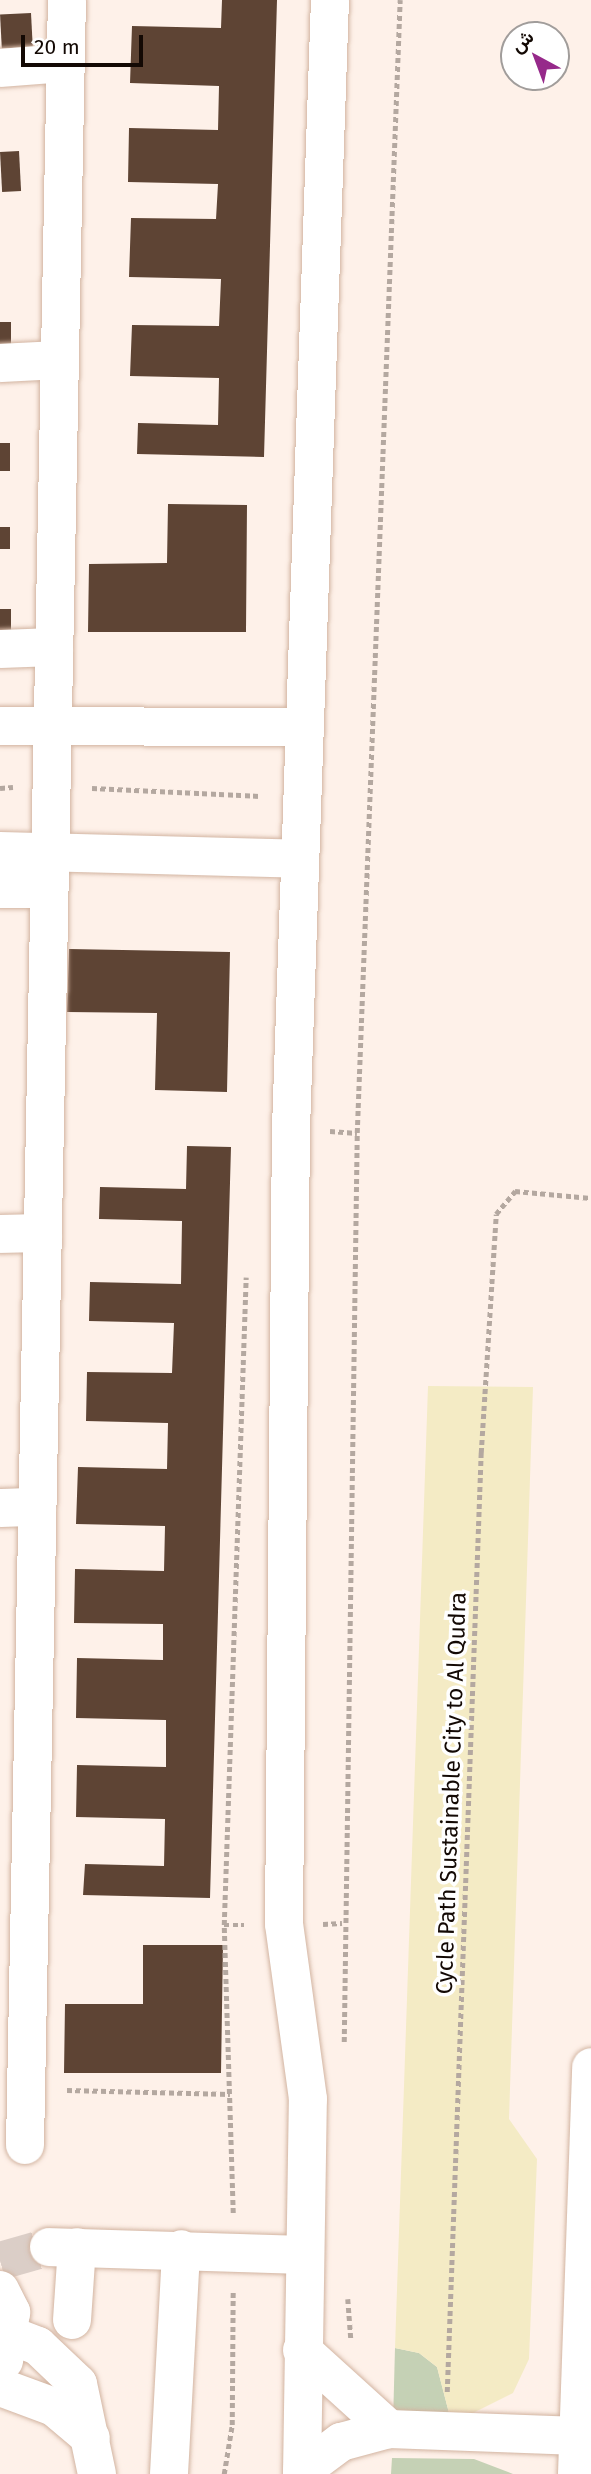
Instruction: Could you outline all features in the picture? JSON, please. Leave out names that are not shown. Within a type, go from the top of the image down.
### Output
[{"type":"street","points":[[25,2145],[28,2089],[16,1791],[37,1507],[66,0]]},
{"type":"street","points":[[302,2240],[316,2185],[315,2154],[306,2141],[308,2099],[284,1924],[300,859],[330,0]]},
{"type":"street","points":[[0,68],[65,63]]},
{"type":"street","points":[[0,363],[59,360]]},
{"type":"street","points":[[0,649],[54,647]]},
{"type":"street","points":[[0,726],[53,723],[304,727]]},
{"type":"street","points":[[0,851],[50,850],[300,859]]},
{"type":"street","points":[[0,889],[49,889]]},
{"type":"street","points":[[0,1234],[43,1233]]},
{"type":"street","points":[[0,1508],[37,1507]]},
{"type":"street","points":[[577,2474],[591,2067]]},
{"type":"street","points":[[303,2473],[302,2240],[293,2184],[297,2119],[308,2099]]},
{"type":"street","points":[[72,2320],[63,2247],[181,2249],[302,2240]]},
{"type":"street","points":[[169,2474],[181,2249]]},
{"type":"street","points":[[0,2290],[6,2353],[38,2346],[78,2384],[94,2456]]},
{"type":"street","points":[[302,2350],[389,2429]]},
{"type":"street","points":[[0,2387],[54,2407],[94,2456]]},
{"type":"street","points":[[303,2473],[341,2442],[389,2429],[579,2436]]},
{"type":"path","points":[[344,2049],[357,1133],[400,0]]},
{"type":"path","points":[[0,788],[51,787],[267,796]]},
{"type":"path","name":"Cycle Path Sustainable City to Al Qudra","points":[[434,2400],[447,2398],[481,1453],[496,1214],[516,1191],[591,1198]]},
{"type":"path","points":[[28,2089],[230,2094]]},
{"type":"path","points":[[348,2294],[352,2346]]},
{"type":"green space","points":[[395,2348],[419,2353],[437,2367],[449,2413],[393,2423]]},
{"type":"green space","points":[[392,2458],[474,2459],[513,2474],[391,2474]]},
{"type":"sand","points":[[428,1386],[533,1387],[509,2119],[537,2159],[529,2359],[513,2393],[461,2419],[449,2413],[437,2367],[419,2353],[395,2348]]},
{"type":"building","points":[[222,0],[277,0],[264,457],[137,454],[138,423],[218,425],[219,378],[130,376],[132,325],[219,326],[221,279],[129,277],[131,218],[216,219],[218,184],[128,182],[129,128],[218,130],[219,86],[130,83],[132,26],[221,28]]},
{"type":"building","points":[[31,13],[33,47],[2,49],[0,15]]},
{"type":"building","points":[[19,151],[21,191],[2,192],[0,152]]},
{"type":"building","points":[[0,322],[11,322],[11,346],[0,346]]},
{"type":"building","points":[[0,443],[10,443],[10,471],[0,471]]},
{"type":"building","points":[[168,504],[247,505],[246,632],[88,632],[89,564],[167,563]]},
{"type":"building","points":[[0,527],[10,527],[10,549],[0,549]]},
{"type":"building","points":[[0,609],[11,609],[11,632],[0,632]]},
{"type":"building","points":[[69,949],[230,952],[227,1092],[155,1090],[157,1013],[67,1012]]},
{"type":"building","points":[[187,1146],[231,1147],[210,1898],[83,1895],[85,1864],[164,1866],[165,1819],[76,1817],[77,1765],[166,1767],[166,1720],[76,1718],[77,1658],[163,1660],[163,1624],[74,1623],[75,1569],[164,1571],[165,1526],[76,1524],[78,1467],[167,1469],[168,1423],[86,1421],[87,1372],[172,1373],[174,1323],[89,1321],[90,1282],[181,1284],[182,1221],[99,1219],[100,1187],[186,1189]]},
{"type":"building","points":[[143,1945],[223,1945],[221,2073],[64,2073],[65,2004],[143,2004]]},
{"type":"tunnel","points":[[0,2261],[49,2247]]}]
